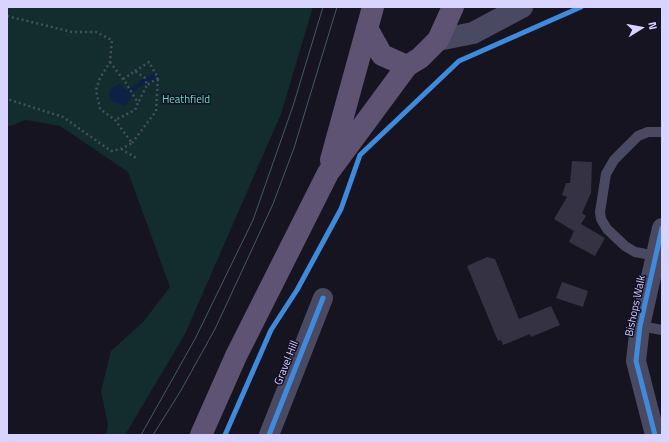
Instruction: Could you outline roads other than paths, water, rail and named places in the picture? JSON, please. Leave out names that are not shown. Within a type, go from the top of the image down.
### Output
[{"type":"main road","points":[[328,173],[373,7]]},
{"type":"main road","points":[[201,435],[236,356],[328,173],[407,66],[420,58],[438,40],[453,7]]},
{"type":"main road","points":[[367,28],[382,55],[407,66]]},
{"type":"street","points":[[438,40],[473,33],[522,7]]},
{"type":"street","name":"Bishops Walk","points":[[655,435],[636,361],[640,326],[662,230]]},
{"type":"street","name":"Gravel Hill","points":[[269,435],[323,298]]},
{"type":"lane","points":[[657,256],[635,252],[625,246],[607,229],[601,219],[600,212],[606,174],[614,160],[638,136],[648,132],[662,132]]},
{"type":"lane","points":[[640,326],[662,330]]},
{"type":"water","points":[[141,81],[143,84],[131,93],[130,99],[125,106],[114,102],[109,97],[110,90],[119,84],[127,90]]},
{"type":"waterway","points":[[142,83],[155,76]]},
{"type":"tram line","points":[[141,435],[195,339],[253,220],[293,106],[323,7]]},
{"type":"tram line","points":[[153,435],[180,392],[215,329],[273,204],[294,148],[337,7]]},
{"type":"park label","name":"Heathfield","points":[[186,100]]}]
